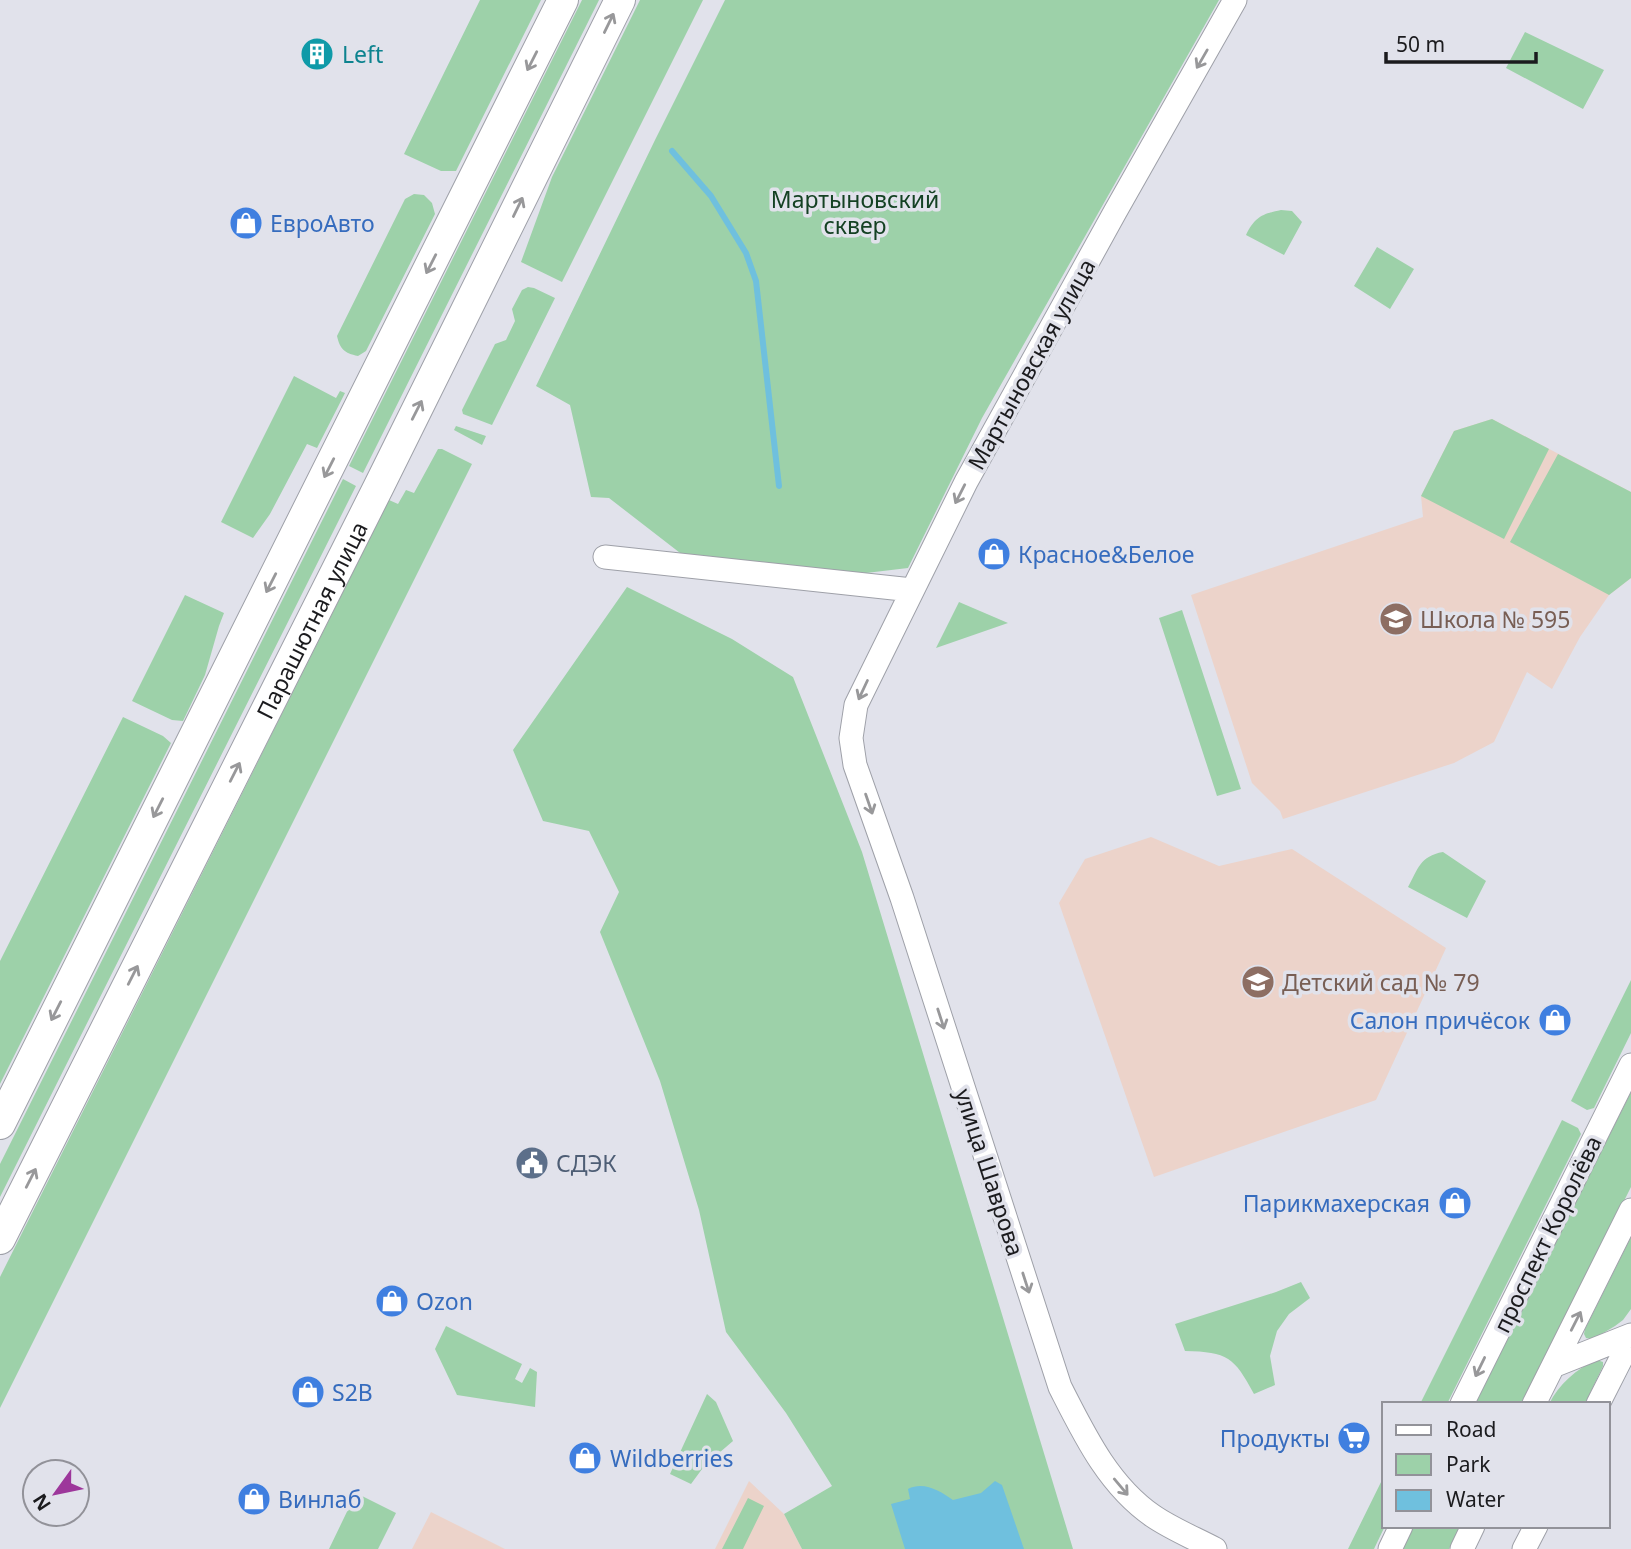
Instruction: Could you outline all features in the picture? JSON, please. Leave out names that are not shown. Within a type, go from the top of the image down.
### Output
[{"type":"main road","points":[[0,1124],[563,0]]},
{"type":"main road","name":"Парашютная улица","points":[[0,1240],[620,0]]},
{"type":"street","name":"Мартыновская улица","points":[[851,738],[856,705],[992,435],[1235,0]]},
{"type":"street","points":[[605,557],[912,590]]},
{"type":"street","name":"улица Шаврова","points":[[851,738],[855,765],[902,898],[1060,1387],[1086,1439],[1124,1492],[1153,1516],[1214,1549]]},
{"type":"street","name":"проспект Королёва","points":[[1463,1402],[1631,1065]]},
{"type":"street","points":[[1535,1402],[1631,1210]]},
{"type":"street","points":[[1553,1366],[1631,1337]]},
{"type":"street","points":[[1599,1402],[1631,1337]]},
{"type":"street","points":[[1390,1549],[1400,1528]]},
{"type":"street","points":[[1462,1549],[1472,1528]]},
{"type":"street","points":[[1524,1549],[1535,1528]]},
{"type":"shaded area","name":"Школа № 595","points":[[1492,419],[1631,492],[1631,578],[1609,595],[1580,637],[1552,689],[1527,672],[1494,742],[1454,763],[1283,819],[1280,811],[1252,783],[1191,595],[1423,517],[1421,496],[1454,431]]},
{"type":"shaded area","name":"Детский сад № 79","points":[[1151,837],[1219,866],[1292,849],[1446,948],[1376,1100],[1154,1177],[1059,903],[1085,859]]},
{"type":"shaded area","points":[[749,1481],[784,1514],[802,1549],[715,1549]]},
{"type":"shaded area","points":[[431,1512],[505,1549],[412,1549]]},
{"type":"green space","points":[[480,0],[541,0],[456,171],[441,171],[404,154]]},
{"type":"green space","points":[[582,0],[599,0],[363,473],[349,466]]},
{"type":"green space","points":[[640,0],[703,0],[562,282],[521,262],[552,177]]},
{"type":"green space","name":"Мартыновский сквер","points":[[725,0],[1219,0],[982,418],[908,568],[866,573],[684,556],[609,498],[591,497],[570,405],[536,386]]},
{"type":"green space","points":[[1525,32],[1604,70],[1583,109],[1506,68]]},
{"type":"green space","points":[[414,194],[424,195],[432,203],[435,214],[366,351],[358,356],[349,353],[343,350],[337,336],[405,199]]},
{"type":"green space","points":[[1281,210],[1292,211],[1302,222],[1284,255],[1246,235],[1260,217]]},
{"type":"green space","points":[[1377,247],[1414,269],[1390,309],[1354,286]]},
{"type":"green space","points":[[528,287],[555,298],[492,425],[463,414],[462,410],[495,344],[506,340],[515,321],[512,309],[522,290]]},
{"type":"green space","points":[[294,376],[336,398],[340,391],[345,393],[317,448],[307,444],[270,514],[253,538],[221,522]]},
{"type":"green space","points":[[1492,419],[1549,449],[1504,539],[1421,496],[1454,431]]},
{"type":"green space","points":[[456,426],[486,436],[482,445],[454,430]]},
{"type":"green space","points":[[438,449],[472,464],[0,1408],[0,1277],[389,500],[398,504],[406,490],[414,493]]},
{"type":"green space","points":[[1558,454],[1631,492],[1631,578],[1609,595],[1510,542]]},
{"type":"green space","points":[[343,479],[356,486],[0,1197],[0,1164]]},
{"type":"green space","points":[[627,587],[732,639],[793,677],[862,852],[1073,1549],[802,1549],[784,1514],[832,1486],[786,1413],[726,1332],[699,1210],[660,1081],[600,932],[619,892],[589,831],[543,821],[513,750]]},
{"type":"green space","points":[[185,595],[224,613],[205,675],[183,721],[172,720],[132,701]]},
{"type":"green space","points":[[959,602],[1008,623],[936,648]]},
{"type":"green space","points":[[1182,610],[1241,789],[1217,796],[1159,618]]},
{"type":"green space","points":[[123,717],[163,736],[171,743],[0,1084],[0,961]]},
{"type":"green space","points":[[1443,852],[1486,881],[1467,918],[1408,887],[1424,860]]},
{"type":"green space","points":[[1631,980],[1631,1033],[1594,1108],[1587,1110],[1571,1101]]},
{"type":"green space","points":[[1631,1092],[1631,1187],[1523,1402],[1476,1402]]},
{"type":"green space","points":[[1562,1120],[1578,1128],[1581,1134],[1448,1402],[1421,1402]]},
{"type":"green space","points":[[1631,1237],[1631,1309],[1615,1326],[1595,1338],[1586,1338],[1585,1329]]},
{"type":"green space","points":[[1301,1282],[1310,1298],[1289,1314],[1277,1331],[1270,1356],[1275,1385],[1254,1394],[1241,1372],[1228,1359],[1211,1353],[1185,1351],[1175,1324]]},
{"type":"green space","points":[[446,1326],[522,1364],[515,1379],[522,1383],[530,1368],[537,1372],[535,1407],[457,1395],[435,1349]]},
{"type":"green space","points":[[1597,1360],[1603,1362],[1586,1402],[1550,1402],[1569,1378]]},
{"type":"green space","points":[[707,1394],[716,1402],[733,1441],[705,1465],[691,1484],[670,1474]]},
{"type":"green space","points":[[1382,1480],[1384,1528],[1374,1549],[1348,1549]]},
{"type":"green space","points":[[356,1493],[396,1513],[378,1549],[329,1549]]},
{"type":"green space","points":[[748,1498],[764,1506],[743,1549],[722,1549]]},
{"type":"green space","points":[[1412,1528],[1460,1528],[1449,1549],[1402,1549]]},
{"type":"water","points":[[995,1481],[1002,1485],[1024,1549],[905,1549],[891,1504],[910,1499],[908,1489],[926,1487],[953,1500],[981,1493]]},
{"type":"waterway","points":[[672,151],[711,196],[746,253],[756,281],[779,486]]},
{"type":"place","name":"Left","points":[[317,54]]},
{"type":"place","name":"ЕвроАвто","points":[[246,223]]},
{"type":"place","name":"Красное&Белое","points":[[994,554]]},
{"type":"place","name":"Школа № 595","points":[[1396,619]]},
{"type":"place","name":"Детский сад № 79","points":[[1258,982]]},
{"type":"place","name":"Салон причёсок","points":[[1555,1020]]},
{"type":"place","name":"СДЭК","points":[[532,1163]]},
{"type":"place","name":"Парикмахерская","points":[[1455,1203]]},
{"type":"place","name":"Ozon","points":[[392,1301]]},
{"type":"place","name":"S2B","points":[[308,1392]]},
{"type":"place","name":"Продукты","points":[[1354,1438]]},
{"type":"place","name":"Wildberries","points":[[585,1458]]},
{"type":"place","name":"Винлаб","points":[[254,1499]]}]
